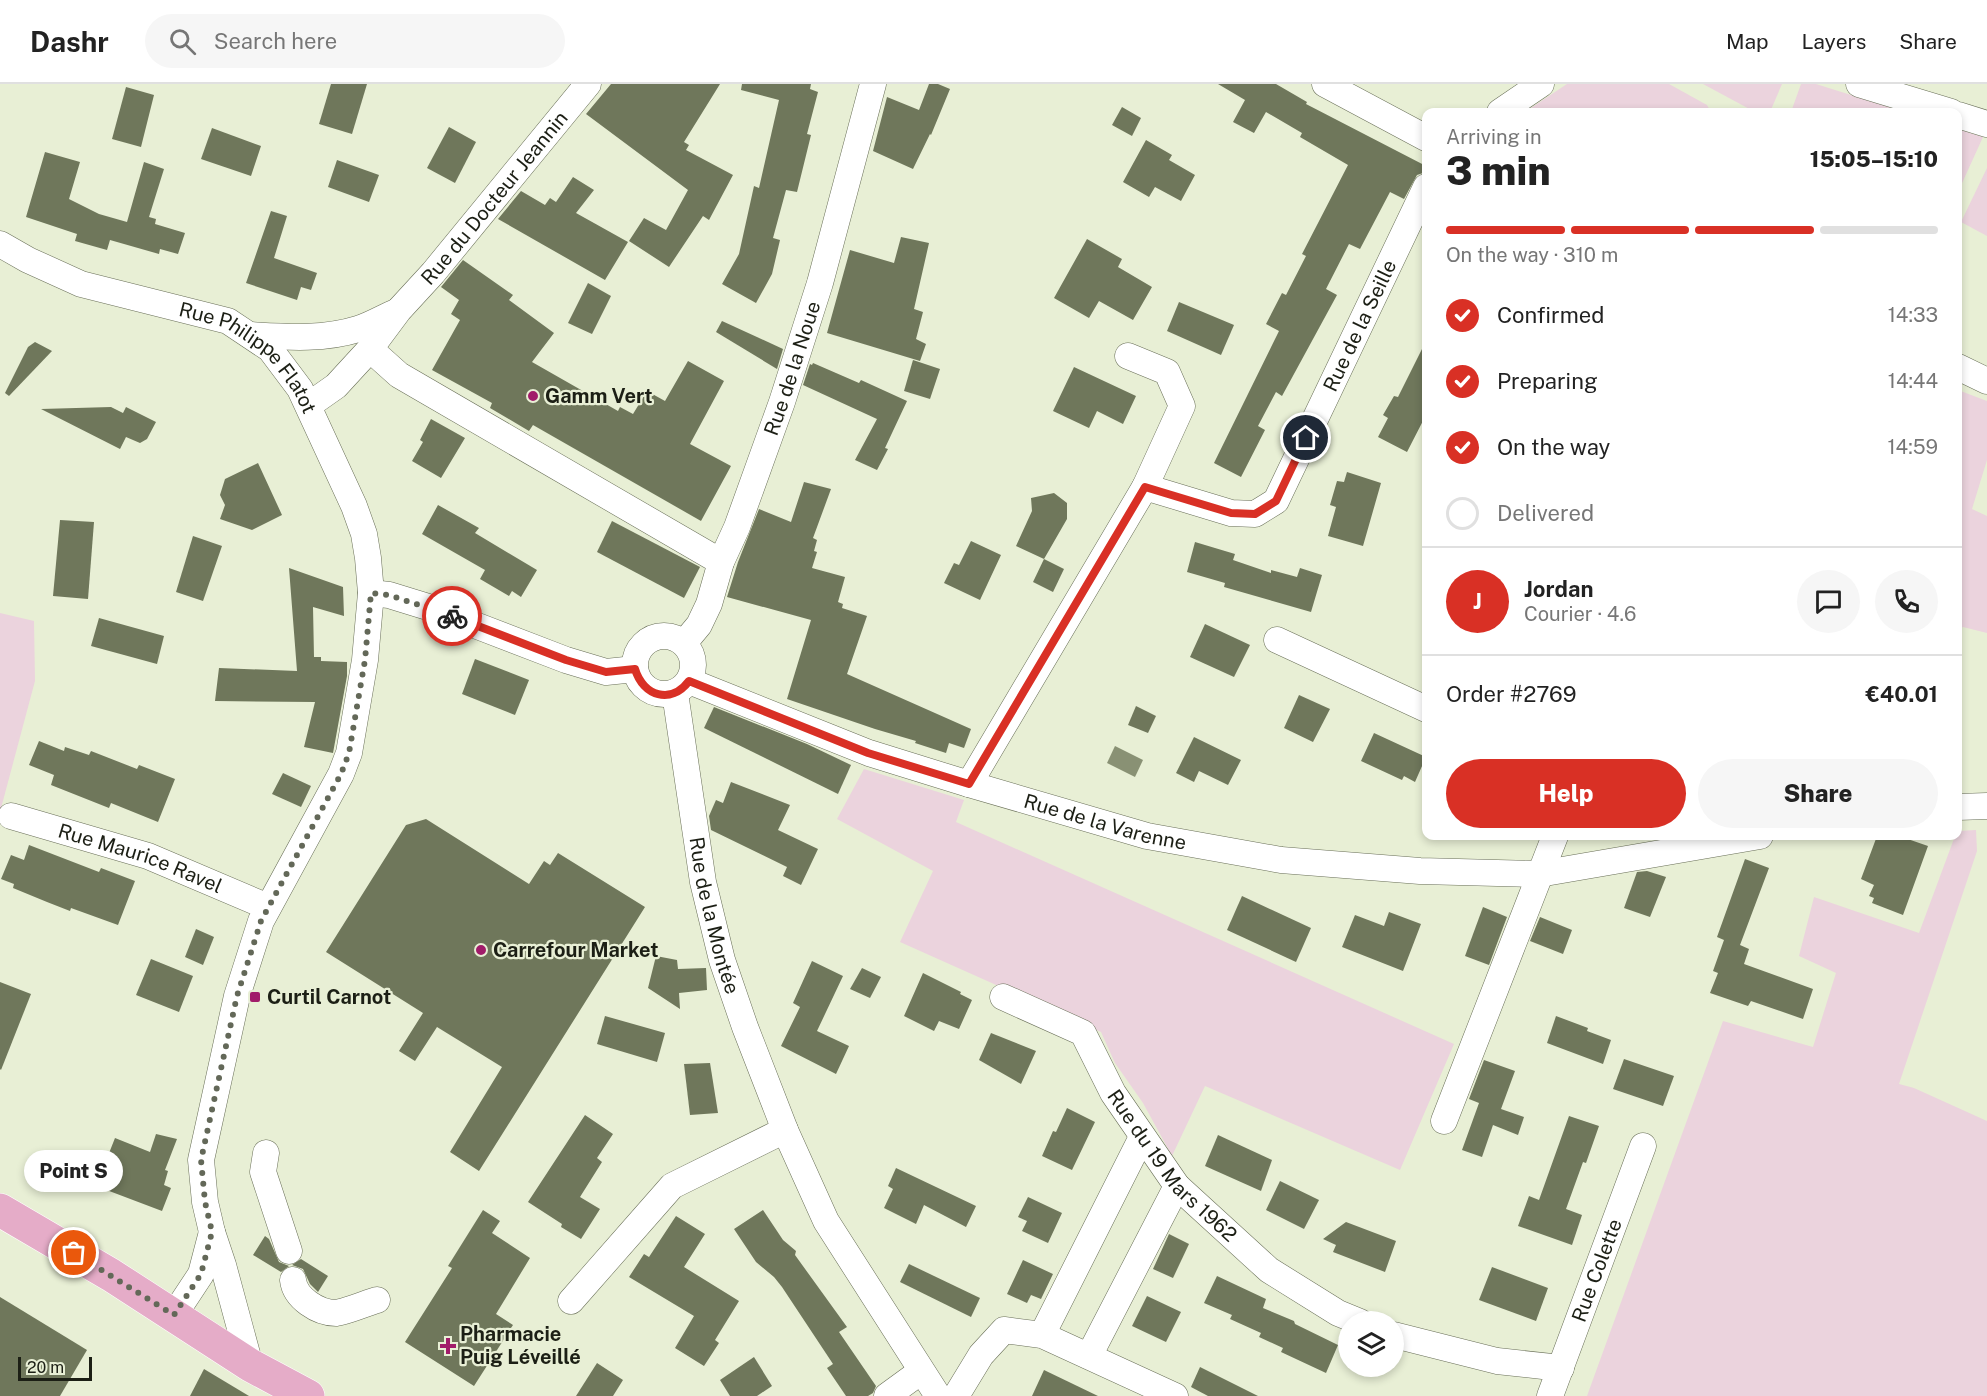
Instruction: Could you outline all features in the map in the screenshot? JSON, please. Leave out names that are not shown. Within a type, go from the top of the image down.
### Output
[{"type":"main road","points":[[0,1210],[174,1315],[265,1379],[308,1396]]},
{"type":"street","name":"Rue du Docteur Jeannin","points":[[309,405],[336,386],[370,349],[399,310],[434,273],[588,84]]},
{"type":"street","name":"Rue de la Noue","points":[[684,643],[699,625],[709,604],[721,562],[737,527],[782,402],[820,283],[873,84]]},
{"type":"street","points":[[1325,84],[1422,136]]},
{"type":"street","points":[[1506,108],[1541,84]]},
{"type":"street","points":[[1859,84],[1938,108]]},
{"type":"street","points":[[1962,116],[1987,124]]},
{"type":"street","name":"Rue de la Seille","points":[[1145,487],[1231,513],[1255,514],[1276,501],[1422,195]]},
{"type":"street","name":"Rue Philippe Flatot","points":[[0,244],[28,260],[81,284],[228,321],[270,349],[309,405],[354,506],[363,534],[371,593],[365,660],[349,753],[341,774],[259,926],[237,996],[201,1160],[205,1202],[212,1232],[265,1379]]},
{"type":"street","name":"Rue du Docteur Jeannin","points":[[250,335],[309,337],[339,334],[360,328],[399,310]]},
{"type":"street","points":[[370,349],[399,375],[721,562]]},
{"type":"street","points":[[969,784],[1145,487],[1182,406],[1167,372],[1128,356]]},
{"type":"street","points":[[1962,369],[1987,381]]},
{"type":"street","points":[[371,593],[389,595],[428,606],[566,660],[606,672],[635,669]]},
{"type":"street","points":[[667,636],[684,643],[693,657],[694,665],[682,687],[657,694],[649,691],[642,685],[635,669],[638,651],[650,639],[667,636]]},
{"type":"street","points":[[1277,640],[1422,707]]},
{"type":"street","name":"Rue de la Varenne","points":[[682,687],[868,753],[1147,836],[1281,860],[1420,871],[1539,874],[1642,845],[1708,840]]},
{"type":"street","name":"Rue de la Montée","points":[[682,687],[703,882],[722,960],[785,1131],[826,1221],[938,1396]]},
{"type":"street","points":[[1962,807],[1987,806]]},
{"type":"street","name":"Rue Maurice Ravel","points":[[11,816],[148,856],[268,908]]},
{"type":"street","points":[[1444,1121],[1553,840]]},
{"type":"street","name":"Rue du 19 Mars 1962","points":[[1003,997],[1083,1033],[1113,1093],[1177,1186],[1269,1270],[1338,1313]]},
{"type":"street","points":[[571,1302],[672,1186],[785,1131]]},
{"type":"street","points":[[1042,1335],[1142,1137]]},
{"type":"street","name":"Rue Colette","points":[[1550,1396],[1643,1146]]},
{"type":"street","points":[[266,1152],[263,1172],[289,1251]]},
{"type":"street","points":[[1089,1356],[1177,1186]]},
{"type":"street","points":[[174,1315],[201,1274],[212,1232]]},
{"type":"street","points":[[293,1280],[294,1287],[304,1300],[322,1310],[336,1313],[377,1300]]},
{"type":"street","points":[[956,1396],[981,1355],[1004,1330],[1042,1335],[1175,1396]]},
{"type":"street","points":[[1404,1338],[1497,1361],[1561,1368]]},
{"type":"street","points":[[887,1396],[921,1372]]},
{"type":"shaded area","points":[[1567,84],[1669,84],[1709,108],[1531,108]]},
{"type":"shaded area","points":[[1703,84],[1782,84],[1772,108],[1748,108]]},
{"type":"shaded area","points":[[1801,84],[1816,84],[1892,108],[1792,108]]},
{"type":"shaded area","points":[[1962,130],[1983,137],[1962,183]]},
{"type":"shaded area","points":[[1987,168],[1987,236],[1962,223]]},
{"type":"shaded area","points":[[1962,392],[1987,401],[1987,460],[1972,509],[1987,516],[1987,633],[1963,627]]},
{"type":"shaded area","points":[[0,613],[34,621],[35,681],[0,812]]},
{"type":"shaded area","points":[[1115,746],[1143,760],[1135,777],[1107,763]]},
{"type":"shaded area","points":[[864,769],[964,800],[956,822],[1454,1044],[1400,1170],[1205,1086],[1172,1156],[1143,1103],[1115,1063],[1101,1032],[900,942],[933,871],[837,819]]},
{"type":"shaded area","points":[[1976,830],[1977,851],[1899,1084],[1914,1088],[1987,1121],[1987,1396],[1587,1396],[1723,1021],[1813,1047],[1836,973],[1799,956],[1814,897],[1919,933],[1954,840],[1962,840],[1962,831]]},
{"type":"building","points":[[331,84],[367,84],[352,134],[319,124]]},
{"type":"building","points":[[611,84],[720,84],[684,142],[689,145],[686,150],[733,175],[709,220],[703,216],[669,267],[629,241],[644,218],[666,230],[688,190],[586,114]]},
{"type":"building","points":[[742,84],[811,84],[810,89],[818,92],[807,134],[811,135],[797,192],[786,190],[773,238],[780,240],[772,274],[756,303],[722,284],[739,254],[754,186],[759,188],[779,100],[741,90]]},
{"type":"building","points":[[929,84],[938,84],[950,89],[931,135],[913,169],[873,151],[887,97],[919,110]]},
{"type":"building","points":[[1218,84],[1276,84],[1307,102],[1306,104],[1422,164],[1422,173],[1417,175],[1404,199],[1390,192],[1360,249],[1349,244],[1326,289],[1337,295],[1282,396],[1276,392],[1258,426],[1265,430],[1241,477],[1214,463],[1279,331],[1266,324],[1282,293],[1286,295],[1306,256],[1302,254],[1348,165],[1300,137],[1302,133],[1266,112],[1254,133],[1233,122],[1245,100]]},
{"type":"building","points":[[126,87],[154,95],[141,147],[112,139]]},
{"type":"building","points":[[1122,107],[1141,118],[1132,136],[1112,125]]},
{"type":"building","points":[[449,127],[476,142],[455,183],[427,168]]},
{"type":"building","points":[[212,128],[261,146],[251,176],[201,159]]},
{"type":"building","points":[[1146,140],[1172,155],[1169,160],[1195,175],[1181,201],[1155,187],[1149,197],[1123,182]]},
{"type":"building","points":[[45,152],[80,162],[69,199],[99,214],[127,222],[144,162],[164,169],[149,217],[156,219],[155,224],[185,233],[178,254],[160,249],[159,254],[110,240],[107,250],[75,241],[77,234],[26,217]]},
{"type":"building","points":[[337,160],[379,175],[369,202],[328,187]]},
{"type":"building","points":[[573,177],[594,190],[576,213],[628,242],[605,280],[498,219],[521,191],[545,205],[550,198],[556,202]]},
{"type":"building","points":[[271,211],[287,216],[274,258],[317,273],[311,290],[301,287],[297,300],[246,283]]},
{"type":"building","points":[[901,237],[929,243],[914,309],[923,312],[916,339],[926,344],[920,361],[827,333],[850,250],[894,263]]},
{"type":"building","points":[[1087,239],[1122,259],[1118,267],[1152,287],[1133,320],[1099,301],[1089,318],[1054,298]]},
{"type":"building","points":[[463,260],[513,295],[509,300],[554,333],[532,362],[618,411],[620,407],[633,414],[647,391],[665,401],[688,361],[724,381],[690,444],[731,466],[701,521],[533,425],[529,431],[490,408],[492,403],[432,370],[460,320],[451,314],[459,300],[441,287]]},
{"type":"building","points":[[588,283],[611,296],[592,334],[568,323]]},
{"type":"building","points":[[1179,302],[1234,325],[1221,355],[1167,331]]},
{"type":"building","points":[[722,321],[783,349],[777,369],[716,332]]},
{"type":"building","points":[[35,342],[52,351],[9,396],[5,393],[28,347]]},
{"type":"building","points":[[1422,349],[1422,423],[1407,452],[1378,437],[1388,418],[1383,415],[1394,396],[1398,397]]},
{"type":"building","points":[[913,360],[940,369],[930,399],[904,391]]},
{"type":"building","points":[[813,363],[859,383],[861,380],[907,401],[877,470],[855,460],[877,419],[803,385],[810,364]]},
{"type":"building","points":[[1074,367],[1136,396],[1123,424],[1097,411],[1089,428],[1053,411]]},
{"type":"building","points":[[111,407],[123,413],[126,407],[156,422],[147,439],[140,443],[126,437],[120,449],[41,409]]},
{"type":"building","points":[[431,419],[465,438],[441,478],[412,461],[423,442],[420,440]]},
{"type":"building","points":[[258,463],[282,515],[252,530],[220,519],[225,505],[220,495],[225,479]]},
{"type":"building","points":[[1347,472],[1381,483],[1363,546],[1328,536],[1336,507],[1330,505],[1337,481],[1344,482]]},
{"type":"building","points":[[804,482],[831,489],[813,538],[817,540],[814,551],[817,552],[812,568],[845,577],[838,602],[843,604],[842,608],[867,616],[847,674],[971,729],[964,748],[949,743],[946,753],[787,699],[811,620],[727,597],[759,509],[791,522]]},
{"type":"building","points":[[1054,493],[1067,503],[1067,519],[1044,559],[1016,546],[1032,511],[1031,498]]},
{"type":"building","points":[[438,505],[479,528],[475,533],[537,570],[521,597],[512,591],[509,596],[480,579],[485,570],[422,534]]},
{"type":"building","points":[[60,520],[94,522],[88,599],[53,596]]},
{"type":"building","points":[[612,521],[700,567],[684,598],[597,552]]},
{"type":"building","points":[[193,536],[222,546],[203,601],[176,592]]},
{"type":"building","points":[[971,541],[1001,555],[980,600],[944,583],[954,563],[959,565]]},
{"type":"building","points":[[1195,542],[1235,554],[1233,560],[1271,573],[1271,570],[1297,577],[1300,568],[1322,575],[1311,612],[1224,587],[1225,583],[1187,572]]},
{"type":"building","points":[[1044,559],[1064,569],[1053,592],[1033,582]]},
{"type":"building","points":[[289,568],[343,587],[344,616],[313,607],[314,657],[321,657],[321,661],[347,662],[347,676],[333,753],[304,747],[315,702],[215,701],[219,668],[297,671]]},
{"type":"building","points":[[99,618],[164,636],[157,664],[91,646]]},
{"type":"building","points":[[1205,624],[1250,645],[1234,677],[1190,657]]},
{"type":"building","points":[[475,659],[529,680],[515,715],[462,694]]},
{"type":"building","points":[[1299,695],[1330,709],[1313,742],[1284,728]]},
{"type":"building","points":[[1136,706],[1156,716],[1148,733],[1128,725]]},
{"type":"building","points":[[714,707],[807,744],[851,765],[838,794],[704,728]]},
{"type":"building","points":[[1374,733],[1422,755],[1422,766],[1415,782],[1404,776],[1402,780],[1361,761]]},
{"type":"building","points":[[1194,737],[1241,760],[1228,785],[1199,771],[1194,782],[1176,773]]},
{"type":"building","points":[[39,741],[64,751],[65,747],[89,755],[91,751],[137,769],[139,765],[175,779],[158,822],[111,803],[109,808],[51,785],[54,775],[29,765]]},
{"type":"building","points":[[283,773],[311,786],[301,807],[272,794]]},
{"type":"building","points":[[731,782],[790,805],[778,830],[818,849],[801,885],[783,876],[787,867],[711,830],[709,816],[716,800],[723,803]]},
{"type":"building","points":[[426,819],[529,884],[544,861],[550,865],[558,853],[645,907],[479,1171],[450,1152],[502,1067],[437,1027],[415,1061],[399,1051],[423,1013],[326,952],[406,825]]},
{"type":"building","points":[[1876,840],[1911,840],[1928,846],[1903,915],[1872,903],[1874,898],[1869,896],[1874,885],[1861,879]]},
{"type":"building","points":[[29,845],[99,872],[101,868],[135,881],[118,925],[47,902],[13,888],[14,884],[1,879],[11,855],[24,860]]},
{"type":"building","points":[[1745,859],[1769,868],[1740,945],[1749,949],[1744,964],[1813,989],[1803,1019],[1751,1001],[1748,1006],[1710,993],[1718,973],[1713,971],[1724,940],[1717,937]]},
{"type":"building","points":[[1647,871],[1666,877],[1650,917],[1624,908],[1637,872]]},
{"type":"building","points":[[1242,896],[1311,928],[1296,962],[1227,930]]},
{"type":"building","points":[[1483,907],[1507,917],[1489,965],[1465,956]]},
{"type":"building","points":[[1389,912],[1421,924],[1403,971],[1342,947],[1355,915],[1384,926]]},
{"type":"building","points":[[1540,917],[1572,930],[1563,954],[1530,941]]},
{"type":"building","points":[[196,929],[214,937],[203,965],[185,957]]},
{"type":"building","points":[[656,956],[677,960],[678,969],[706,968],[707,990],[679,993],[680,1009],[648,988]]},
{"type":"building","points":[[151,959],[193,976],[179,1012],[136,995]]},
{"type":"building","points":[[812,961],[843,976],[817,1031],[849,1046],[836,1074],[781,1046],[800,1007],[793,1003]]},
{"type":"building","points":[[862,968],[881,977],[870,998],[850,989]]},
{"type":"building","points":[[923,973],[972,1000],[959,1029],[939,1021],[934,1031],[904,1016]]},
{"type":"building","points":[[0,982],[31,994],[1,1070],[0,1069]]},
{"type":"building","points":[[605,1016],[665,1033],[657,1062],[597,1044]]},
{"type":"building","points":[[1556,1016],[1611,1040],[1603,1064],[1547,1043]]},
{"type":"building","points":[[991,1033],[1036,1051],[1021,1084],[979,1060]]},
{"type":"building","points":[[1624,1059],[1674,1076],[1663,1106],[1613,1089]]},
{"type":"building","points":[[1484,1060],[1515,1071],[1501,1109],[1524,1117],[1518,1135],[1493,1125],[1482,1157],[1462,1150],[1479,1103],[1469,1099]]},
{"type":"building","points":[[710,1063],[718,1113],[690,1115],[684,1064]]},
{"type":"building","points":[[1067,1108],[1095,1122],[1072,1170],[1042,1156]]},
{"type":"building","points":[[585,1115],[613,1134],[597,1158],[602,1162],[580,1197],[600,1209],[581,1239],[528,1202]]},
{"type":"building","points":[[1569,1116],[1599,1126],[1566,1209],[1582,1215],[1572,1245],[1518,1226],[1529,1196],[1539,1200]]},
{"type":"building","points":[[156,1134],[177,1139],[165,1170],[168,1171],[164,1185],[171,1188],[162,1211],[96,1186],[115,1138],[150,1152]]},
{"type":"building","points":[[1218,1135],[1272,1160],[1261,1191],[1205,1166]]},
{"type":"building","points":[[896,1168],[976,1206],[966,1227],[924,1205],[916,1224],[884,1208],[893,1189],[888,1186]]},
{"type":"building","points":[[1280,1181],[1319,1200],[1304,1229],[1266,1210]]},
{"type":"building","points":[[1028,1197],[1062,1213],[1048,1243],[1022,1231],[1027,1221],[1018,1217]]},
{"type":"building","points":[[483,1210],[500,1221],[492,1233],[530,1258],[496,1314],[513,1325],[474,1386],[405,1342],[452,1268],[448,1266]]},
{"type":"building","points":[[763,1210],[783,1240],[796,1251],[795,1255],[847,1327],[839,1332],[876,1386],[873,1393],[868,1396],[846,1396],[827,1368],[833,1364],[782,1287],[756,1262],[734,1229]]},
{"type":"building","points":[[676,1216],[705,1234],[684,1267],[739,1301],[715,1340],[719,1343],[704,1366],[675,1348],[694,1316],[629,1277],[644,1254],[649,1257]]},
{"type":"building","points":[[1346,1222],[1396,1241],[1385,1272],[1333,1252],[1336,1245],[1323,1239]]},
{"type":"building","points":[[1169,1234],[1189,1244],[1173,1278],[1153,1269]]},
{"type":"building","points":[[265,1236],[269,1239],[279,1262],[289,1266],[281,1272],[253,1255]]},
{"type":"building","points":[[301,1259],[328,1276],[318,1292],[310,1284],[303,1269],[292,1265]]},
{"type":"building","points":[[1023,1260],[1053,1274],[1041,1299],[1031,1295],[1027,1303],[1007,1294]]},
{"type":"building","points":[[909,1264],[980,1298],[971,1317],[900,1282]]},
{"type":"building","points":[[1492,1267],[1548,1288],[1536,1321],[1479,1300]]},
{"type":"building","points":[[1217,1276],[1266,1299],[1263,1308],[1294,1321],[1295,1324],[1338,1345],[1326,1373],[1281,1352],[1283,1348],[1259,1337],[1261,1333],[1230,1319],[1232,1315],[1204,1303]]},
{"type":"building","points":[[1147,1296],[1181,1312],[1166,1342],[1132,1326]]},
{"type":"building","points":[[0,1297],[87,1350],[60,1396],[0,1396]]},
{"type":"building","points":[[754,1357],[772,1386],[757,1396],[730,1396],[720,1380]]},
{"type":"building","points":[[597,1363],[623,1380],[613,1396],[576,1396]]},
{"type":"building","points":[[1200,1367],[1258,1396],[1208,1396],[1191,1387]]},
{"type":"building","points":[[204,1369],[249,1396],[190,1396]]},
{"type":"building","points":[[1044,1370],[1098,1396],[1032,1396]]},
{"type":"way so far","points":[[74,1253],[174,1315],[201,1274],[212,1232],[205,1202],[201,1160],[237,996],[261,921],[341,774],[349,753],[365,660],[371,593],[389,595],[428,606],[452,616]]},
{"type":"place","name":"Gamm Vert","points":[[533,396]]},
{"type":"place","name":"Carrefour Market","points":[[481,950]]},
{"type":"place","name":"Curtil Carnot","points":[[255,997]]},
{"type":"place","name":"Point S","points":[[74,1253]]},
{"type":"place","name":"Pharmacie Puig Léveillé","points":[[448,1346]]},
{"type":"route","points":[[452,616],[566,660],[606,672],[635,669],[642,685],[657,694],[675,693],[689,681],[868,753],[969,784],[1145,487],[1231,513],[1255,514],[1276,501],[1306,438]]}]
